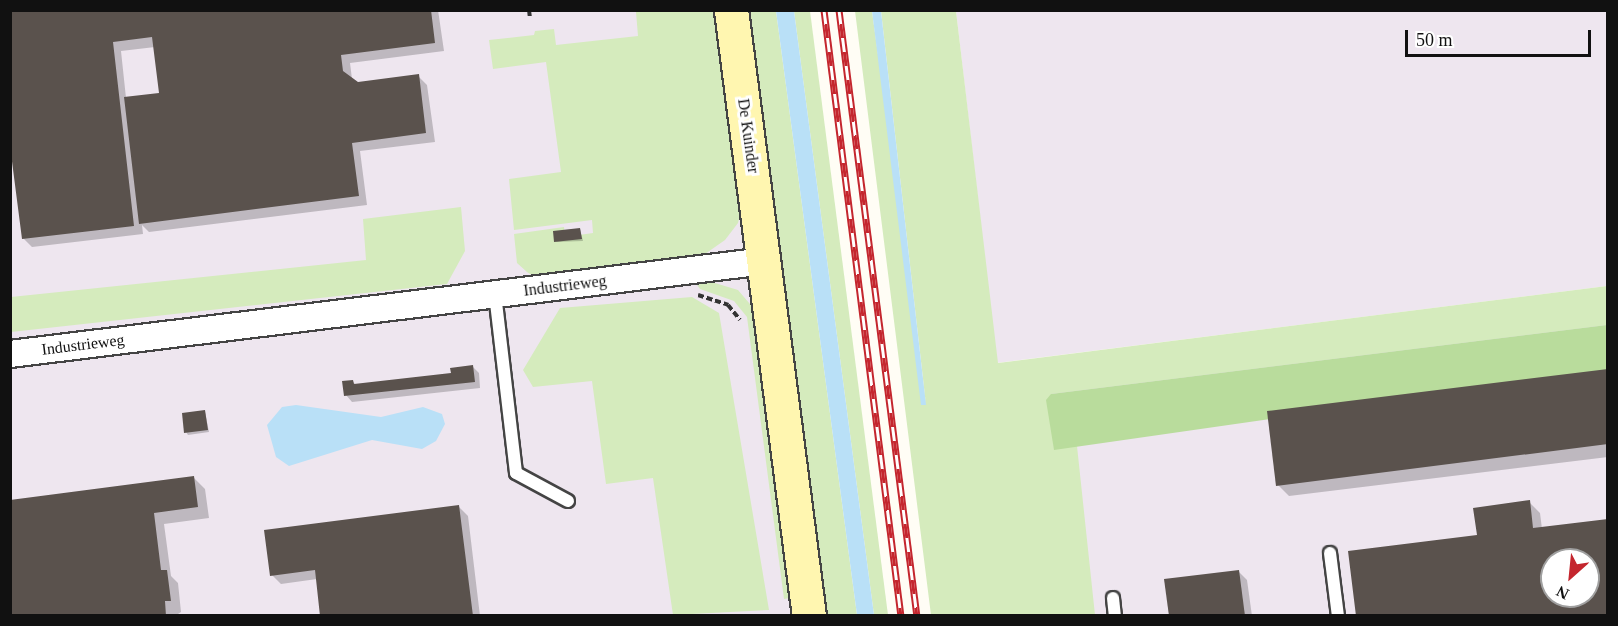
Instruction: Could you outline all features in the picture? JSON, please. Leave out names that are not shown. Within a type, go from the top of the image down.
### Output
[{"type":"main road","name":"De Kuinder","points":[[731,10],[765,261]]},
{"type":"main road","points":[[765,261],[809,615]]},
{"type":"street","name":"Industrieweg","points":[[10,354],[765,261]]},
{"type":"lane","points":[[495,294],[516,473],[568,501]]},
{"type":"lane","points":[[1330,553],[1338,615]]},
{"type":"lane","points":[[1113,598],[1115,615]]},
{"type":"path","points":[[529,10],[530,18]]},
{"type":"path","points":[[693,291],[728,305],[741,324]]},
{"type":"shaded area","points":[[10,11],[767,11],[847,615],[11,615]]},
{"type":"shaded area","points":[[956,11],[1607,11],[1607,286],[997,363]]},
{"type":"shaded area","points":[[1607,288],[1607,615],[1014,615],[983,382]]},
{"type":"green space","points":[[719,11],[744,198],[738,223],[725,240],[705,254],[533,276],[527,272],[517,263],[514,234],[564,227],[565,237],[593,233],[592,220],[514,230],[509,179],[561,172],[546,62],[493,69],[489,40],[534,35],[535,31],[554,29],[556,45],[638,36],[636,12]]},
{"type":"green space","points":[[747,11],[776,11],[857,615],[825,615]]},
{"type":"green space","points":[[794,11],[810,11],[888,615],[874,615]]},
{"type":"green space","points":[[855,11],[872,11],[926,405],[881,11],[956,11],[998,363],[1607,286],[1607,325],[1051,394],[1054,449],[1077,446],[1095,615],[931,615]]},
{"type":"green space","points":[[461,207],[465,251],[447,284],[11,332],[11,297],[366,260],[363,219]]},
{"type":"green space","points":[[705,280],[738,290],[755,310],[795,597],[784,599],[747,317],[734,301],[700,289],[695,282]]},
{"type":"green space","points":[[692,297],[719,313],[769,610],[673,615],[653,478],[606,484],[592,381],[533,387],[523,370],[560,308]]},
{"type":"green space","points":[[1607,325],[1607,371],[1054,450],[1046,400],[1051,394]]},
{"type":"water","points":[[776,11],[794,11],[874,615],[857,615]]},
{"type":"water","points":[[872,11],[881,11],[926,405],[921,405]]},
{"type":"water","points":[[296,405],[381,417],[423,407],[442,414],[445,424],[436,441],[422,449],[372,440],[289,466],[276,457],[267,425],[282,407]]},
{"type":"building","points":[[10,10],[431,10],[435,43],[341,55],[343,71],[358,82],[419,74],[426,133],[352,143],[359,196],[139,224],[124,97],[159,93],[152,37],[113,42],[134,226],[22,239],[10,146]]},
{"type":"building","points":[[580,228],[582,239],[554,242],[553,231]]},
{"type":"building","points":[[473,365],[475,382],[344,396],[342,381],[353,380],[354,384],[451,373],[450,368]]},
{"type":"building","points":[[1608,369],[1608,444],[1276,486],[1267,411]]},
{"type":"building","points":[[205,410],[208,430],[184,433],[182,413]]},
{"type":"building","points":[[194,476],[198,507],[154,513],[161,570],[167,570],[171,601],[165,601],[166,616],[10,616],[10,500]]},
{"type":"building","points":[[1530,500],[1533,528],[1608,519],[1608,616],[1356,616],[1348,551],[1477,535],[1473,508]]},
{"type":"building","points":[[459,505],[473,616],[320,616],[315,570],[270,576],[264,530]]},
{"type":"building","points":[[1239,570],[1245,616],[1169,616],[1164,579]]},
{"type":"railway","points":[[824,10],[901,616]]},
{"type":"railway","points":[[839,10],[917,616]]}]
